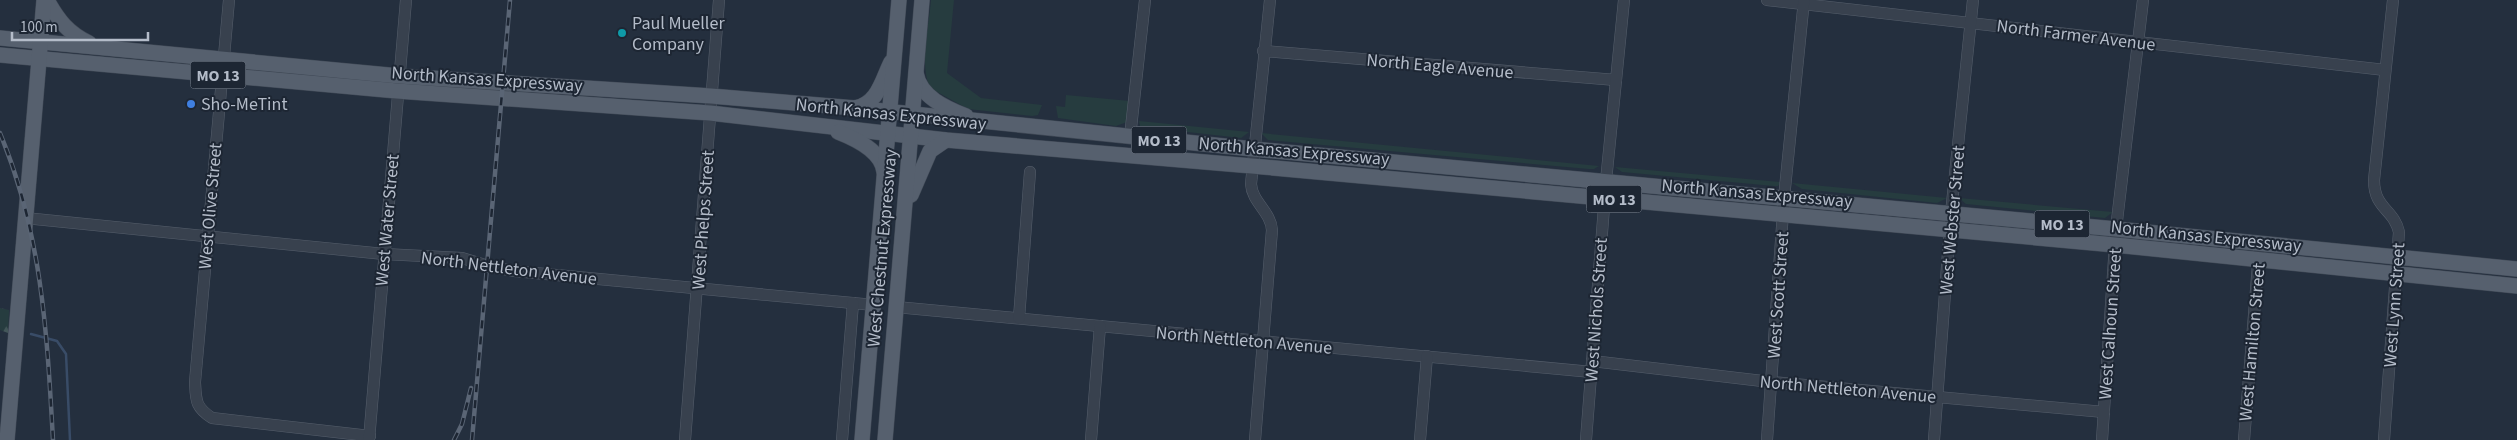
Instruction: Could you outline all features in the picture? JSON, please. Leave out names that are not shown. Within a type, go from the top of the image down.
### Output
[{"type":"main road","points":[[8,440],[5,400],[25,218],[39,42],[46,0]]},
{"type":"main road","points":[[46,0],[63,25],[74,36],[97,47]]},
{"type":"main road","name":"West Chestnut Expressway","points":[[862,440],[899,0]]},
{"type":"main road","name":"West Chestnut Expressway","points":[[885,440],[922,0]]},
{"type":"main road","name":"MO 13","points":[[0,38],[39,42]]},
{"type":"main road","name":"North Kansas Expressway","points":[[39,42],[399,76],[711,96],[855,108],[1253,149],[2116,229],[2517,269]]},
{"type":"main road","points":[[855,108],[865,105],[875,95],[896,51]]},
{"type":"main road","name":"MO 13","points":[[0,55],[38,59]]},
{"type":"main road","name":"North Kansas Expressway","points":[[38,59],[398,91],[710,114],[946,140],[1783,214],[2115,245],[2517,286]]},
{"type":"main road","points":[[916,73],[917,80],[932,99],[981,122]]},
{"type":"main road","points":[[815,125],[840,133],[873,151],[882,161],[885,184]]},
{"type":"main road","points":[[904,212],[924,160],[930,151],[946,140]]},
{"type":"street","name":"West Olive Street","points":[[229,0],[195,382],[196,398],[200,411],[212,418],[226,421],[369,438]]},
{"type":"street","name":"West Water Street","points":[[369,438],[406,0]]},
{"type":"street","name":"West Phelps Street","points":[[684,440],[719,0]]},
{"type":"street","points":[[1130,137],[1145,0]]},
{"type":"street","points":[[1255,440],[1272,230],[1270,219],[1257,202],[1251,190],[1253,149],[1270,0]]},
{"type":"street","name":"West Nichols Street","points":[[1586,440],[1606,181],[1624,0]]},
{"type":"street","name":"North Farmer Avenue","points":[[1767,0],[1804,2],[1970,23],[2385,70]]},
{"type":"street","name":"West Webster Street","points":[[1934,440],[1951,214],[1973,0]]},
{"type":"street","name":"West Calhoun Street","points":[[2102,440],[2116,229],[2143,0]]},
{"type":"street","name":"West Lynn Street","points":[[2384,440],[2399,238],[2398,225],[2378,201],[2374,188],[2393,0]]},
{"type":"street","name":"West Scott Street","points":[[1767,440],[1784,198],[1804,2]]},
{"type":"street","name":"North Eagle Avenue","points":[[1264,51],[1616,80]]},
{"type":"street","points":[[1019,318],[1030,172]]},
{"type":"street","name":"North Nettleton Avenue","points":[[25,218],[384,254],[462,258],[492,268],[514,271],[874,305]]},
{"type":"street","name":"West Hamilton Street","points":[[2244,440],[2260,243]]},
{"type":"street","points":[[842,440],[853,303]]},
{"type":"street","name":"North Nettleton Avenue","points":[[896,307],[1427,356],[1592,367],[2104,412]]},
{"type":"street","points":[[1091,440],[1100,326]]},
{"type":"street","points":[[1420,440],[1427,356]]},
{"type":"green space","points":[[931,0],[954,0],[947,73],[981,98],[1042,105],[1038,115],[1032,116],[968,109],[930,88],[925,67],[925,56]]},
{"type":"green space","points":[[1066,95],[1130,101],[1127,122],[1116,126],[1058,118],[1056,106],[1065,107]]},
{"type":"green space","points":[[1139,121],[1249,132],[1241,138],[1143,127],[1140,126]]},
{"type":"green space","points":[[1261,133],[1599,166],[1589,169],[1268,140]]},
{"type":"green space","points":[[1615,167],[1781,182],[1778,186],[1774,186],[1622,172]]},
{"type":"green space","points":[[1792,183],[1947,198],[1937,203],[1802,189]]},
{"type":"green space","points":[[1959,198],[2113,212],[2105,218],[1966,204]]},
{"type":"green space","points":[[0,308],[9,310],[8,333],[0,330]]},
{"type":"waterway","points":[[31,334],[57,341],[66,354],[70,440]]},
{"type":"railway","points":[[472,440],[510,0]]},
{"type":"railway","points":[[0,133],[14,171],[34,246],[45,322],[53,440]]},
{"type":"railway","points":[[454,440],[462,424],[471,388]]},
{"type":"place","name":"Paul Mueller Company","points":[[622,33]]},
{"type":"place","name":"Sho-MeTint","points":[[191,104]]}]
